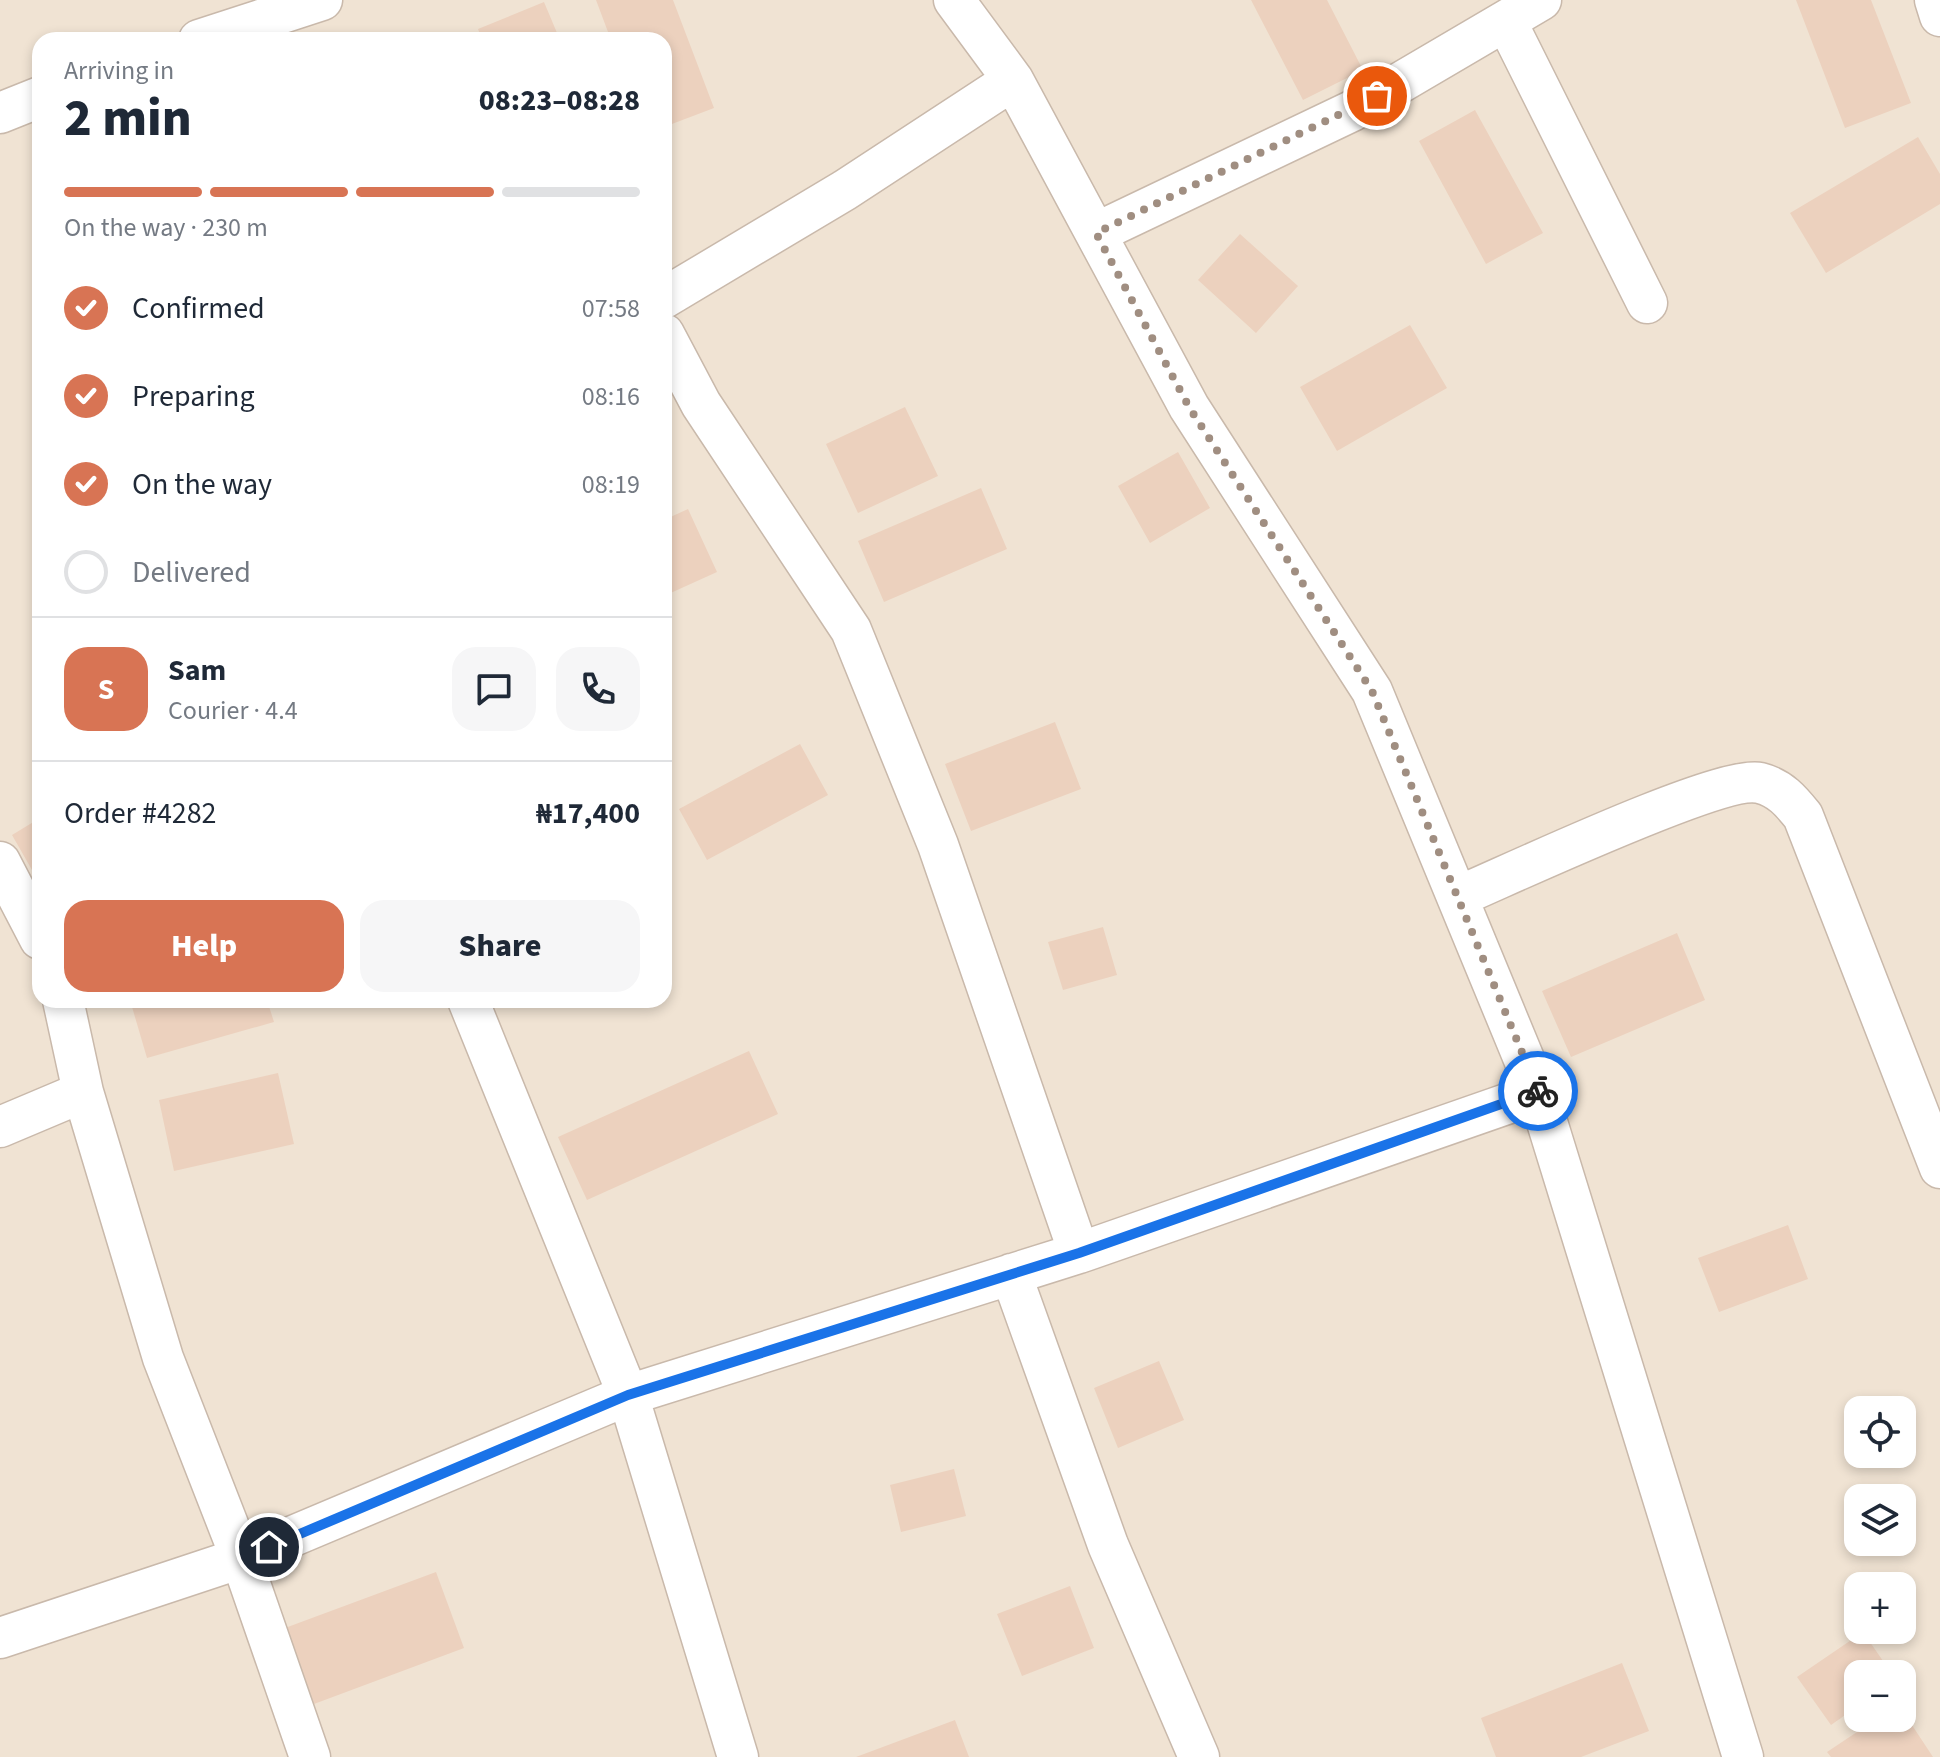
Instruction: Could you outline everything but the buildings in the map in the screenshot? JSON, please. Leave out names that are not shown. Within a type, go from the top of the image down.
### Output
[{"type":"street","points":[[224,32],[322,0]]},
{"type":"street","points":[[954,0],[1013,80],[1189,407],[1372,691],[1538,1093],[1743,1757]]},
{"type":"street","points":[[1096,233],[1352,111],[1541,0]]},
{"type":"street","points":[[1935,0],[1940,16]]},
{"type":"street","points":[[1506,21],[1647,303]]},
{"type":"street","points":[[672,293],[845,190],[1013,80]]},
{"type":"street","points":[[0,113],[32,100]]},
{"type":"street","points":[[672,349],[701,404],[851,630],[938,845],[1079,1253]]},
{"type":"street","points":[[1457,897],[1706,791],[1758,783],[1787,795],[1803,816],[1940,1168]]},
{"type":"street","points":[[0,862],[32,924]]},
{"type":"street","points":[[65,1008],[83,1092],[163,1358],[241,1558],[310,1757]]},
{"type":"street","points":[[471,1008],[628,1395],[738,1757]]},
{"type":"street","points":[[0,1127],[83,1092]]},
{"type":"street","points":[[0,1638],[241,1558],[628,1395],[1079,1253],[1538,1093]]},
{"type":"street","points":[[1011,1274],[1108,1545],[1199,1757]]},
{"type":"shaded area","points":[[0,0],[1940,0],[1940,1757],[0,1757]]},
{"type":"way so far","points":[[1377,96],[1352,111],[1096,233],[1189,407],[1372,691],[1538,1091]]},
{"type":"route","points":[[269,1547],[628,1395],[1079,1253],[1538,1091]]}]
